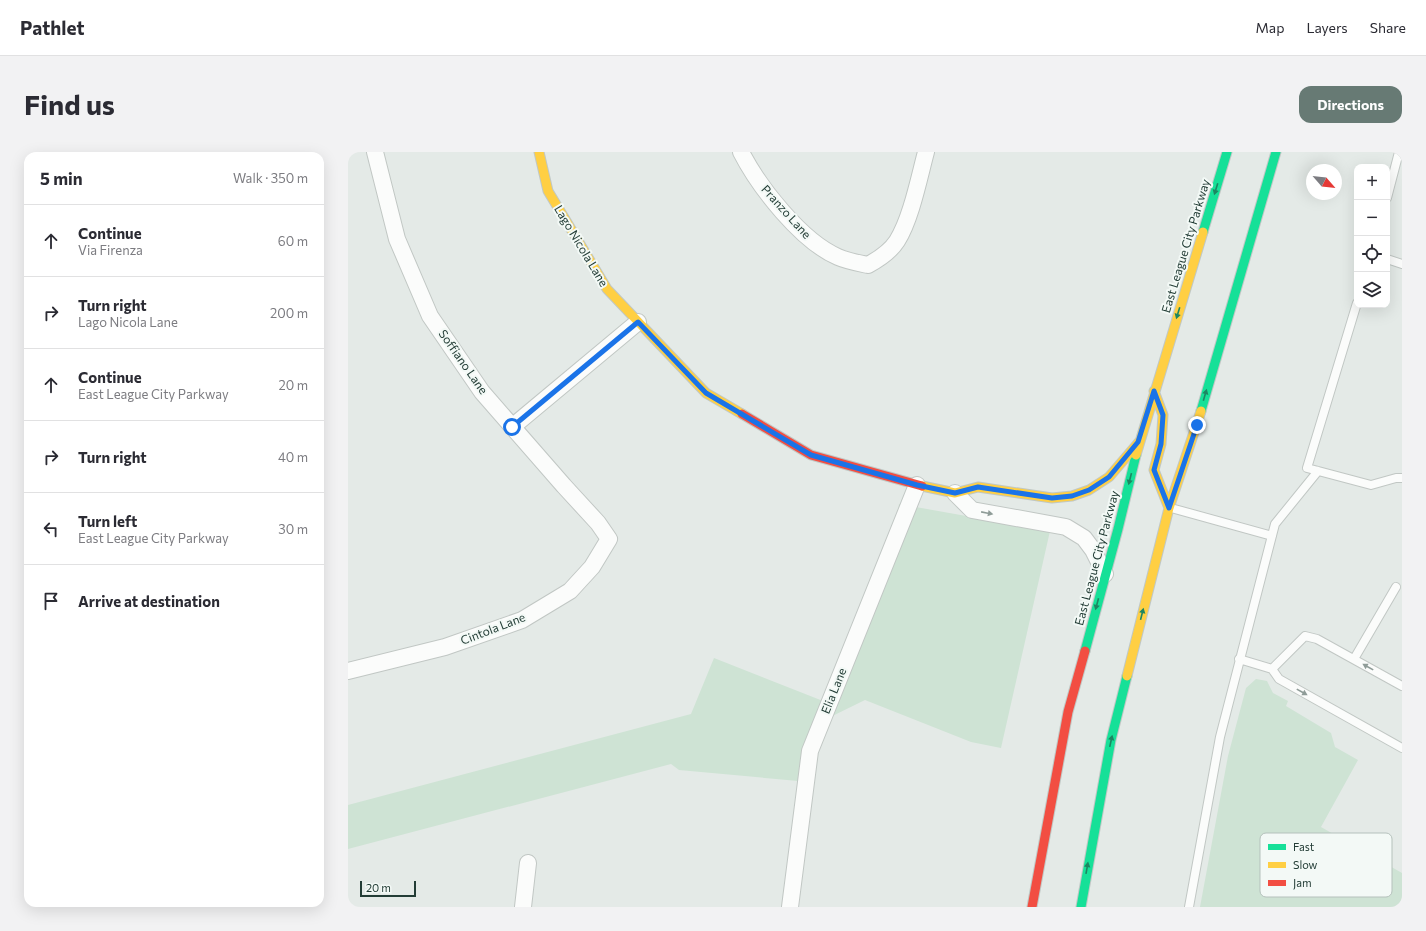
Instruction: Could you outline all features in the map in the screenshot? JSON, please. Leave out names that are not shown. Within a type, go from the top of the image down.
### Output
[{"type":"main road","name":"Lago Nicola Lane","points":[[539,152],[548,191],[607,289],[706,393],[811,455],[917,485],[955,493],[978,487],[1052,498],[1072,496],[1089,490],[1109,477],[1138,442]]},
{"type":"main road","name":"East League City Parkway","points":[[1032,907],[1068,712],[1106,574],[1138,442],[1227,152]]},
{"type":"main road","points":[[1081,907],[1111,740],[1169,508],[1197,425],[1276,152]]},
{"type":"main road","points":[[1154,391],[1163,415],[1161,444],[1154,470],[1169,508]]},
{"type":"street","name":"Soffiano Lane","points":[[375,152],[397,239],[430,316],[482,392],[598,523],[609,540]]},
{"type":"street","name":"Pranzo Lane","points":[[741,152],[753,175],[805,237],[838,257],[868,265],[884,256],[896,242],[905,225],[926,152]]},
{"type":"street","points":[[512,427],[638,322]]},
{"type":"street","name":"Elia Lane","points":[[790,907],[810,751],[917,485]]},
{"type":"street","points":[[955,493],[972,510],[1066,527],[1084,538],[1093,550],[1106,574]]},
{"type":"street","name":"Cintola Lane","points":[[348,671],[445,647],[522,620],[570,590],[592,567],[609,540]]},
{"type":"street","points":[[523,907],[528,863]]},
{"type":"lane","points":[[1390,186],[1399,152]]},
{"type":"lane","points":[[1390,260],[1402,264]]},
{"type":"lane","points":[[1355,308],[1307,468],[1371,485],[1396,478],[1402,478]]},
{"type":"lane","points":[[1189,907],[1220,737],[1275,524],[1318,471]]},
{"type":"lane","points":[[1169,508],[1272,536]]},
{"type":"lane","points":[[1354,659],[1396,587]]},
{"type":"lane","points":[[1272,669],[1305,636],[1317,639],[1402,686]]},
{"type":"lane","points":[[1239,659],[1272,669],[1280,679],[1402,748]]},
{"type":"green space","points":[[899,504],[1050,531],[1001,748],[971,742],[865,700],[814,725],[802,759],[798,781],[679,770],[671,764],[348,849],[348,805],[691,714],[714,658],[823,701],[897,519]]},
{"type":"green space","points":[[1256,679],[1267,681],[1273,693],[1288,701],[1286,706],[1331,733],[1335,747],[1358,760],[1321,827],[1332,833],[1260,833],[1260,897],[1392,897],[1392,867],[1402,873],[1402,907],[1200,907],[1228,756],[1246,688]]},
{"type":"traffic: fast","points":[[1203,232],[1227,152]]},
{"type":"traffic: fast","points":[[1201,411],[1276,152]]},
{"type":"traffic: fast","points":[[1085,651],[1118,529],[1136,455]]},
{"type":"traffic: fast","points":[[1081,907],[1111,740],[1127,676]]},
{"type":"traffic: slow","points":[[539,152],[548,191],[607,289],[706,393],[742,414]]},
{"type":"traffic: slow","points":[[1136,455],[1203,232]]},
{"type":"traffic: slow","points":[[1154,391],[1163,415],[1161,444],[1154,470],[1169,508]]},
{"type":"traffic: slow","points":[[1127,676],[1169,508],[1201,411]]},
{"type":"traffic: slow","points":[[922,486],[955,493],[978,487],[1052,498],[1072,496],[1089,490],[1109,477],[1139,442]]},
{"type":"traffic: jam","points":[[742,414],[811,455],[922,486]]},
{"type":"traffic: jam","points":[[1032,907],[1068,712],[1085,651]]},
{"type":"route","points":[[512,427],[638,322],[706,393],[811,455],[917,485],[955,493],[978,487],[1052,498],[1072,496],[1089,490],[1109,477],[1138,442],[1154,391],[1163,415],[1161,444],[1154,470],[1169,508],[1197,425]]}]
